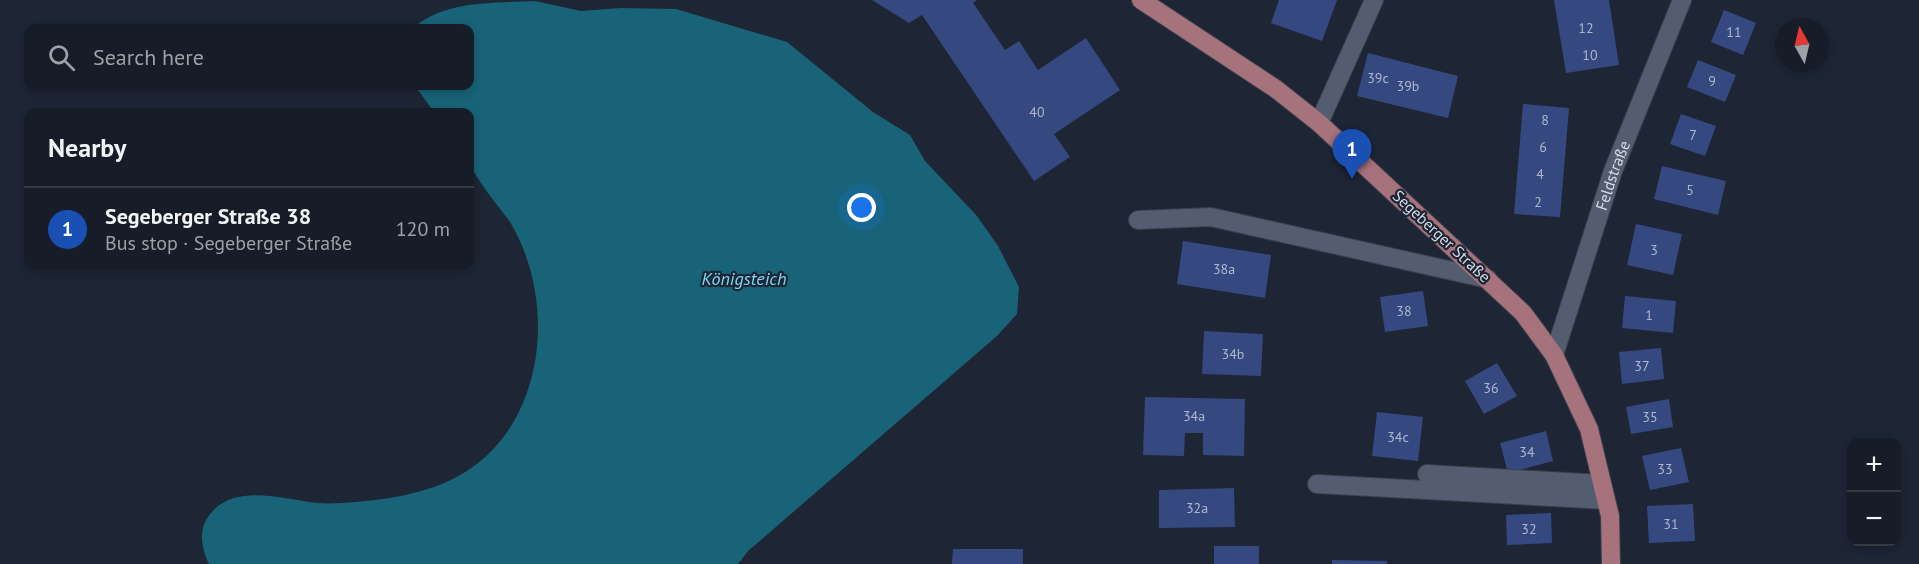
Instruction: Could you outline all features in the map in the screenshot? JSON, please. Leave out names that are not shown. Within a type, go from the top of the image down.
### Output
[{"type":"main road","name":"Segeberger Straße","points":[[1141,0],[1276,89],[1319,123],[1523,313],[1554,355],[1589,429],[1610,516],[1611,564]]},
{"type":"street","points":[[1319,123],[1374,0]]},
{"type":"street","name":"Feldstraße","points":[[1554,355],[1613,171],[1682,0]]},
{"type":"street","points":[[1138,220],[1211,217],[1488,279]]},
{"type":"street","points":[[1427,474],[1604,492]]},
{"type":"street","points":[[1317,483],[1604,492]]},
{"type":"water","name":"Königsteich","points":[[535,1],[581,11],[621,8],[676,9],[787,42],[873,112],[910,135],[925,161],[977,216],[998,246],[1019,287],[1017,314],[997,336],[748,551],[738,564],[209,564],[202,540],[205,522],[218,506],[231,499],[259,495],[318,503],[336,503],[371,501],[420,492],[451,480],[478,463],[501,440],[519,412],[530,382],[537,349],[538,316],[533,283],[524,251],[510,222],[474,171],[474,108],[431,108],[418,90],[474,90],[474,24],[419,24],[440,12],[487,3]]},
{"type":"building","points":[[872,0],[977,0],[973,3],[1005,50],[1019,41],[1038,70],[1086,38],[1120,90],[1054,134],[1070,157],[1034,181],[922,15],[909,23]]},
{"type":"building","points":[[1279,0],[1337,0],[1322,41],[1271,23]]},
{"type":"building","points":[[1554,0],[1609,0],[1619,65],[1566,73]]},
{"type":"building","points":[[1724,10],[1756,23],[1743,55],[1711,42]]},
{"type":"building","points":[[1368,53],[1458,76],[1448,118],[1357,96]]},
{"type":"building","points":[[1698,60],[1736,75],[1725,102],[1687,87]]},
{"type":"building","points":[[1523,104],[1569,108],[1560,217],[1514,214]]},
{"type":"building","points":[[1681,114],[1716,126],[1705,156],[1670,144]]},
{"type":"building","points":[[1662,166],[1726,181],[1718,215],[1654,199]]},
{"type":"building","points":[[1636,224],[1682,234],[1673,275],[1627,265]]},
{"type":"building","points":[[1183,241],[1271,255],[1265,298],[1177,284]]},
{"type":"building","points":[[1423,291],[1428,326],[1385,332],[1380,297]]},
{"type":"building","points":[[1625,296],[1676,301],[1673,333],[1622,328]]},
{"type":"building","points":[[1204,331],[1263,334],[1261,376],[1202,374]]},
{"type":"building","points":[[1661,348],[1664,379],[1622,384],[1619,352]]},
{"type":"building","points":[[1497,363],[1517,396],[1484,414],[1465,381]]},
{"type":"building","points":[[1145,397],[1245,399],[1244,456],[1203,455],[1203,433],[1185,433],[1184,456],[1143,455]]},
{"type":"building","points":[[1669,399],[1673,427],[1631,434],[1626,407]]},
{"type":"building","points":[[1377,412],[1423,417],[1418,461],[1372,456]]},
{"type":"building","points":[[1546,431],[1553,461],[1508,473],[1500,443]]},
{"type":"building","points":[[1681,448],[1689,482],[1650,490],[1642,456]]},
{"type":"building","points":[[1234,488],[1235,527],[1159,528],[1159,490]]},
{"type":"building","points":[[1693,504],[1695,541],[1649,543],[1647,506]]},
{"type":"building","points":[[1551,513],[1552,543],[1507,545],[1506,515]]},
{"type":"building","points":[[1214,546],[1259,546],[1259,564],[1214,564]]},
{"type":"building","points":[[953,549],[1023,549],[1023,564],[952,564]]},
{"type":"building","points":[[1332,560],[1387,561],[1387,564],[1332,564]]},
{"type":"place","name":"Segeberger Straße 38","points":[[1352,179]]}]
